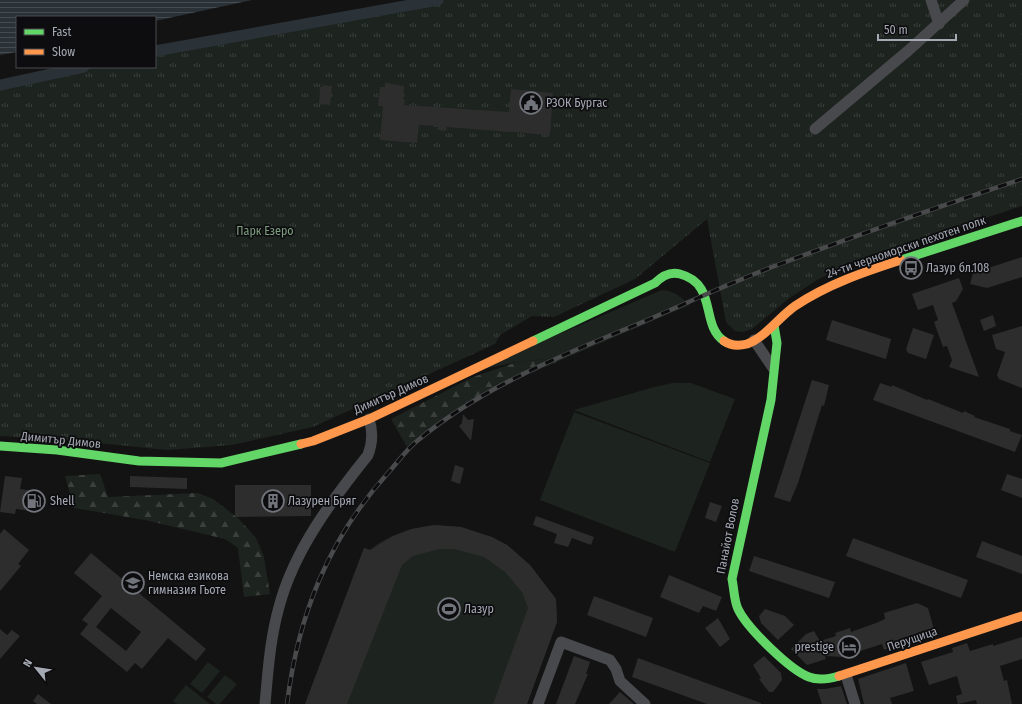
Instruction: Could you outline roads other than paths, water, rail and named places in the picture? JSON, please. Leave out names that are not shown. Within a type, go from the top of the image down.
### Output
[{"type":"main road","name":"24-ти черноморски пехотен полк","points":[[705,295],[719,337],[726,343],[735,346],[744,345],[754,340],[774,325],[792,308],[823,288],[843,280],[1022,221]]},
{"type":"main road","name":"Димитър Димов","points":[[0,446],[57,450],[99,455],[120,460],[175,463],[221,463],[313,440],[369,419],[655,283],[664,275],[675,273],[686,275],[700,284],[705,295]]},
{"type":"main road","name":"Димитър Димов","points":[[655,283],[663,285],[668,284]]},
{"type":"main road","points":[[677,283],[689,286],[705,295]]},
{"type":"main road","name":"Панайот Волов","points":[[774,325],[778,343],[773,368],[774,381],[771,400],[732,579],[737,608],[745,622],[794,670],[810,678]]},
{"type":"main road","name":"Димитър Димов","points":[[73,462],[101,464],[120,460]]},
{"type":"main road","name":"Перущица","points":[[810,678],[826,680],[846,675],[948,639],[1022,616]]},
{"type":"street","points":[[931,0],[939,24]]},
{"type":"street","points":[[815,130],[939,24],[964,0]]},
{"type":"street","points":[[754,340],[773,368]]},
{"type":"street","points":[[264,704],[271,639],[279,606],[299,557],[316,526],[368,455],[372,446],[369,419]]},
{"type":"street","points":[[538,704],[561,642],[610,660],[616,669],[620,682],[645,704]]},
{"type":"street","points":[[846,675],[855,704]]},
{"type":"waterway","points":[[156,51],[438,0]]},
{"type":"waterway","points":[[0,85],[79,68]]},
{"type":"railway","points":[[287,704],[299,640],[308,610],[319,580],[333,552],[348,525],[367,498],[409,448],[442,422],[468,404],[523,374],[744,278],[870,231],[1022,179]]},
{"type":"place","name":"РЗОК Бургас","points":[[531,103]]},
{"type":"place","name":"Лазур бл.108","points":[[911,268]]},
{"type":"place","name":"Shell","points":[[34,501]]},
{"type":"place","name":"Лазурен Бряг","points":[[273,501]]},
{"type":"place","name":"Немска езикова гимназия Гьоте","points":[[133,583]]},
{"type":"place","name":"Лазур","points":[[449,609]]},
{"type":"place","name":"prestige","points":[[849,647]]},
{"type":"park label","name":"Парк Езеро","points":[[265,231]]}]
